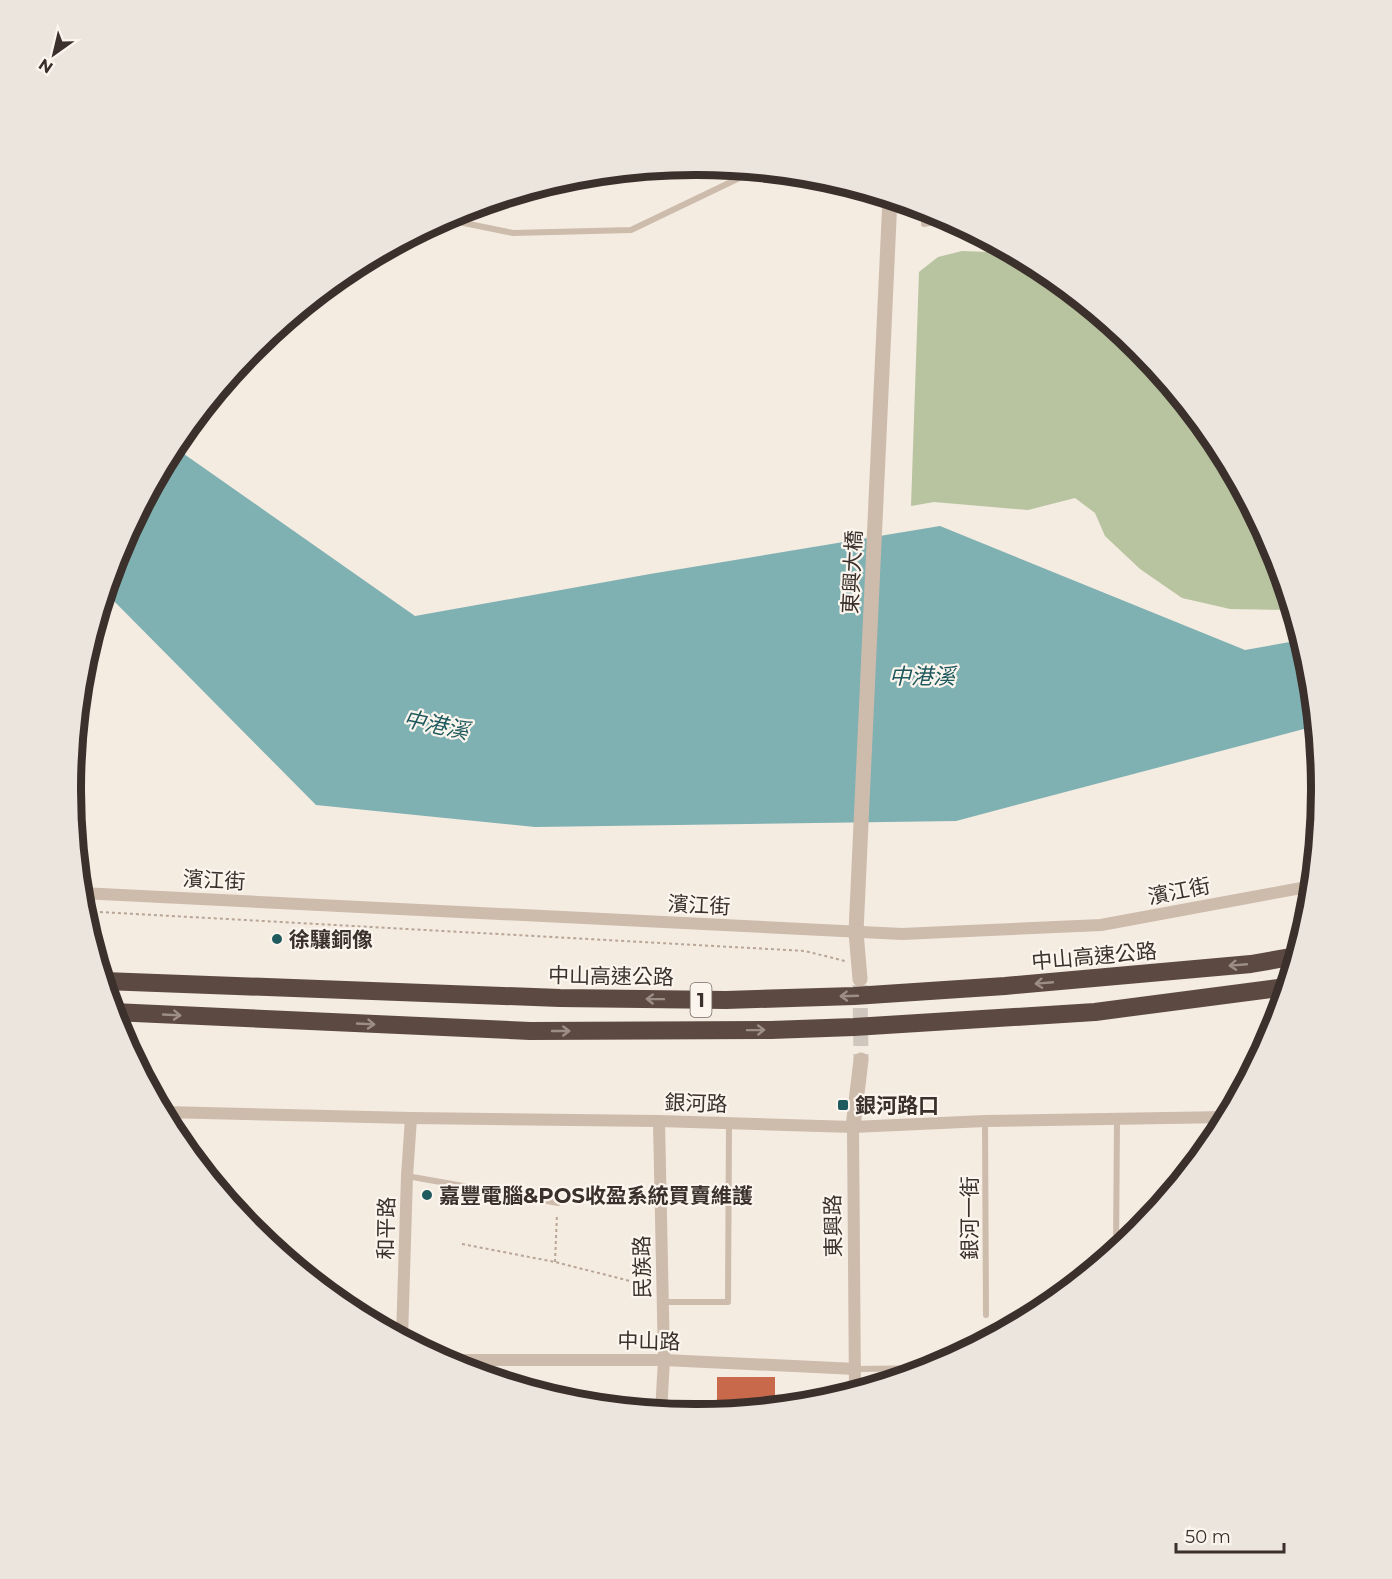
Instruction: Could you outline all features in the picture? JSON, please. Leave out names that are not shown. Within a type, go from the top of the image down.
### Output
[{"type":"highway","name":"中山高速公路","points":[[112,981],[548,998],[726,1000],[854,996],[1005,986],[1251,964],[1287,958]]},
{"type":"highway","name":"1","points":[[123,1012],[530,1031],[771,1030],[1095,1012],[1278,988]]},
{"type":"street","name":"東興大橋","points":[[860,979],[856,932],[890,206]]},
{"type":"street","name":"濱江街","points":[[90,893],[902,934],[1101,926],[1303,888]]},
{"type":"street","name":"東興路","points":[[855,1384],[853,1127],[861,1060]]},
{"type":"street","name":"銀河路","points":[[173,1112],[853,1127],[985,1121],[1216,1117]]},
{"type":"street","name":"和平路","points":[[402,1330],[411,1118]]},
{"type":"street","name":"民族路","points":[[659,1121],[664,1360],[662,1403]]},
{"type":"street","name":"中山路","points":[[466,1360],[664,1360],[856,1369]]},
{"type":"lane","points":[[459,222],[513,233],[631,230],[742,177]]},
{"type":"lane","points":[[924,218],[924,224],[933,222]]},
{"type":"lane","points":[[1116,1238],[1117,1118]]},
{"type":"lane","name":"銀河一街","points":[[985,1121],[987,1315]]},
{"type":"lane","points":[[662,1295],[728,1302],[729,1123]]},
{"type":"lane","points":[[407,1176],[558,1203]]},
{"type":"lane","points":[[856,1369],[904,1368]]},
{"type":"path","points":[[94,912],[805,951],[839,961],[859,962]]},
{"type":"path","points":[[555,1262],[558,1203]]},
{"type":"path","points":[[462,1245],[555,1262],[662,1295]]},
{"type":"green space","points":[[962,251],[995,252],[1038,278],[1070,302],[1131,355],[1184,415],[1229,482],[1264,554],[1284,610],[1230,609],[1182,598],[1140,569],[1105,536],[1095,513],[1075,498],[1028,510],[934,502],[911,506],[919,272],[938,257]]},
{"type":"water","name":"中港溪","points":[[182,453],[415,616],[940,526],[1245,650],[1293,642],[1308,728],[956,821],[535,827],[316,805],[112,599],[144,517]]},
{"type":"building","points":[[717,1377],[775,1377],[775,1399],[717,1403]]},
{"type":"tunnel","points":[[860,985],[861,1060]]},
{"type":"place","name":"徐驤銅像","points":[[277,939]]},
{"type":"place","name":"銀河路口","points":[[843,1105]]},
{"type":"place","name":"嘉豐電腦&POS收盈系統買賣維護","points":[[427,1195]]}]
